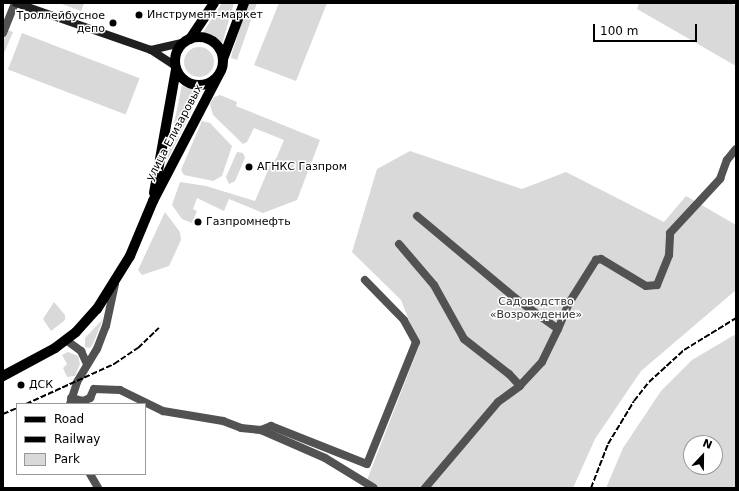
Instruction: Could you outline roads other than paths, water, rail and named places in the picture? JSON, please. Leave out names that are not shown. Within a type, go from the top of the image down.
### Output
[{"type":"main road","points":[[16,3],[151,50],[176,67],[185,80],[192,84],[206,84],[218,76],[244,3]]},
{"type":"main road","points":[[176,67],[176,52],[188,40],[214,3]]},
{"type":"main road","points":[[151,50],[188,40],[204,38],[211,41],[223,59]]},
{"type":"main road","name":"улица Елизаровых","points":[[153,201],[176,67]]},
{"type":"main road","name":"улица Елизаровых","points":[[3,376],[66,340],[85,322],[115,284],[130,256],[153,201],[218,76]]},
{"type":"street","points":[[3,33],[16,3]]},
{"type":"street","points":[[424,488],[498,402],[520,386],[542,362],[569,303],[596,260],[601,259],[646,286],[657,285],[669,255],[670,233],[720,178],[728,160],[736,149]]},
{"type":"street","points":[[417,216],[515,298],[558,329]]},
{"type":"street","points":[[399,244],[434,285],[464,339],[509,374],[520,386]]},
{"type":"street","points":[[261,430],[271,426],[364,465],[370,462],[416,342],[404,320],[366,280]]},
{"type":"street","points":[[115,284],[106,326],[71,401],[83,401],[90,398],[94,389],[113,388],[146,403]]},
{"type":"street","points":[[66,340],[81,351],[87,364]]},
{"type":"street","points":[[146,403],[163,411],[213,419],[241,428],[261,430],[325,458],[374,488]]},
{"type":"street","points":[[91,475],[98,488]]},
{"type":"railway","points":[[591,488],[608,444],[634,401],[649,382],[684,350],[736,318]]},
{"type":"railway","points":[[28,403],[114,364],[138,348],[159,328]]},
{"type":"railway","points":[[3,414],[16,408]]},
{"type":"place","name":"Инструмент-маркет","points":[[139,15]]},
{"type":"place","name":"Троллейбусное депо","points":[[113,23]]},
{"type":"place","name":"АГНКС Газпром","points":[[249,167]]},
{"type":"place","name":"Газпромнефть","points":[[198,222]]},
{"type":"place","name":"ДСК","points":[[21,385]]},
{"type":"park label","name":"Садоводство «Возрождение»","points":[[536,309]]}]
